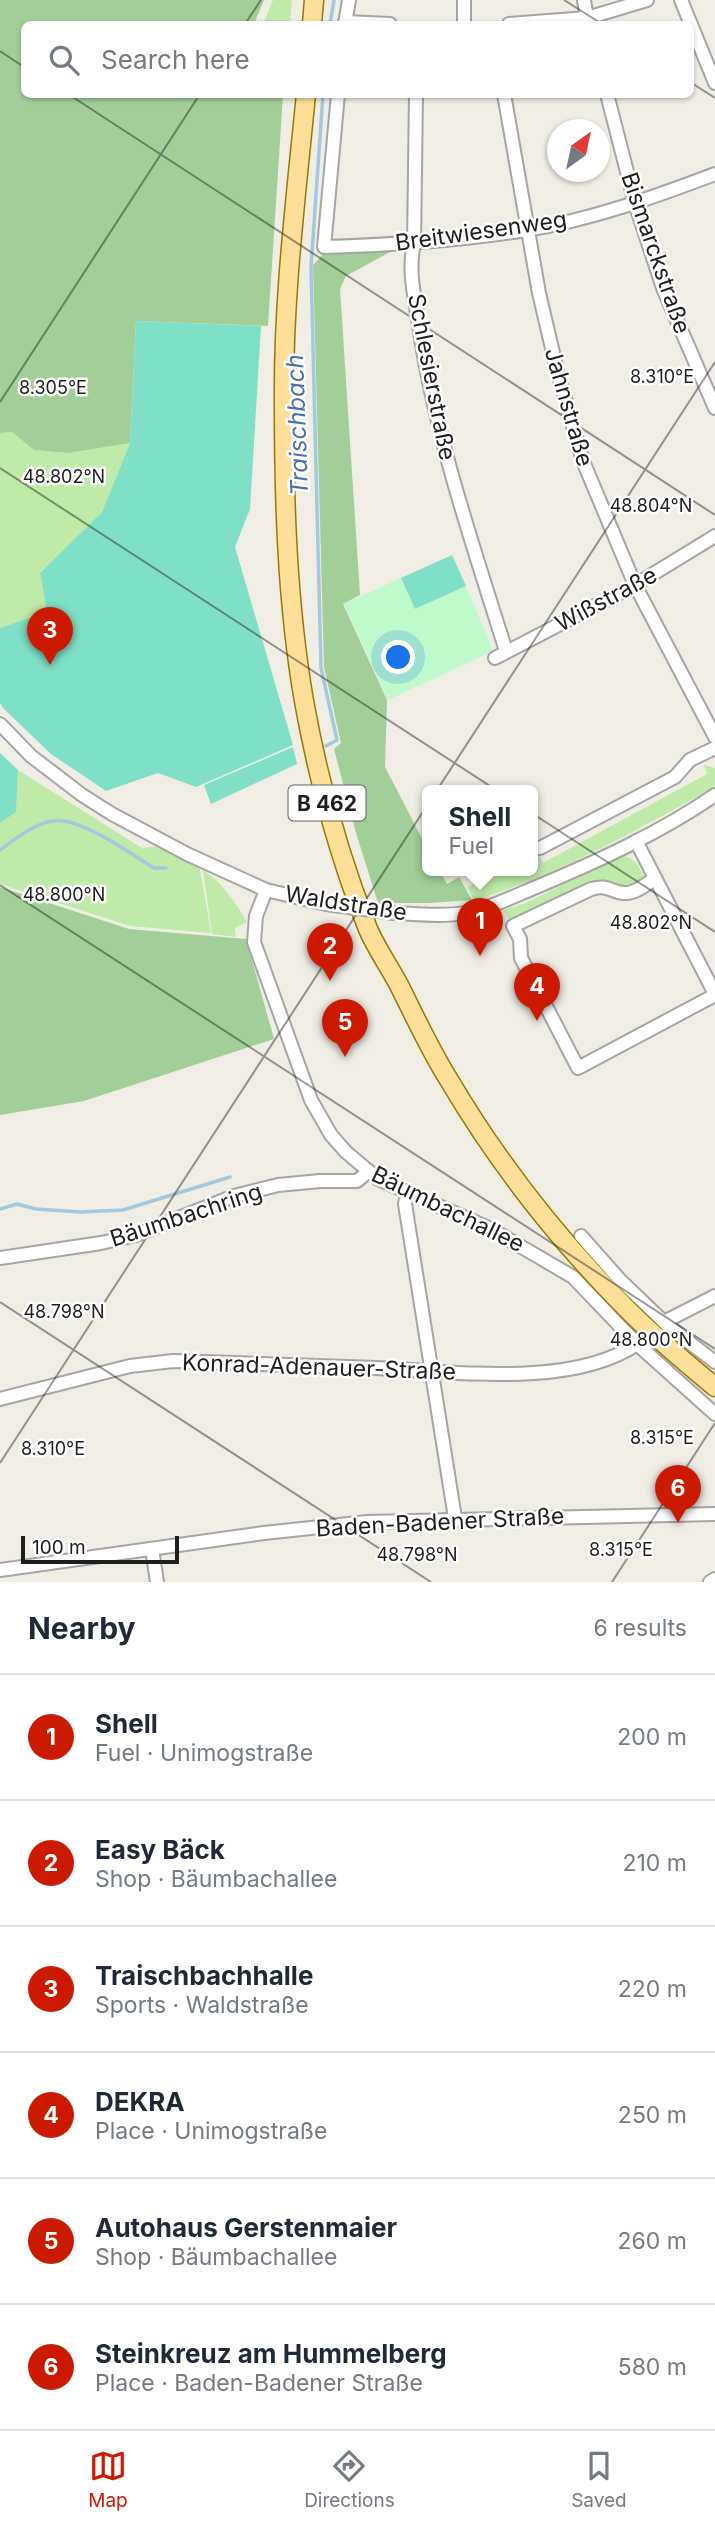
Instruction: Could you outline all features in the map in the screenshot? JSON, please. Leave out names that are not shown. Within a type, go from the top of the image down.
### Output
[{"type":"main road","points":[[312,21],[314,0]]},
{"type":"main road","name":"B 462","points":[[306,98],[288,276],[284,398],[286,507],[293,619],[304,700],[338,844],[370,932],[448,1080],[486,1139],[548,1223],[587,1268],[627,1310],[715,1387]]},
{"type":"street","points":[[345,21],[349,0]]},
{"type":"street","points":[[464,0],[464,21]]},
{"type":"street","points":[[584,0],[588,21],[647,0]]},
{"type":"street","points":[[681,0],[690,21]]},
{"type":"street","points":[[694,32],[715,83]]},
{"type":"street","name":"Breitwiesenweg","points":[[338,98],[324,247],[414,244],[528,230],[635,203],[715,174]]},
{"type":"street","name":"Schlesierstraße","points":[[416,98],[414,244],[410,261],[411,274],[421,340],[440,431],[500,655]]},
{"type":"street","name":"Jahnstraße","points":[[505,98],[539,293],[583,461],[635,585],[715,737]]},
{"type":"street","name":"Bismarckstraße","points":[[608,98],[635,203],[663,288],[715,408]]},
{"type":"street","name":"Wißstraße","points":[[500,655],[635,585],[715,537]]},
{"type":"street","name":"Waldstraße","points":[[0,724],[31,756],[92,801],[187,854],[266,890],[326,904],[394,913],[463,913],[494,905],[636,841],[715,795]]},
{"type":"street","points":[[540,848],[675,777],[690,760],[715,748]]},
{"type":"street","points":[[636,841],[655,878],[715,995],[578,1068],[521,958],[520,939],[513,926],[591,889],[603,886],[625,893],[644,887],[655,878]]},
{"type":"street","name":"Bäumbachallee","points":[[266,890],[256,916],[254,942],[311,1100],[331,1135],[346,1152],[378,1179],[491,1229],[533,1251],[573,1277],[636,1344],[715,1413]]},
{"type":"street","name":"Bäumbachring","points":[[0,1258],[136,1235],[233,1196],[278,1185],[357,1181],[369,1171]]},
{"type":"street","points":[[407,1193],[405,1204],[455,1518]]},
{"type":"street","points":[[581,1236],[664,1322],[715,1362]]},
{"type":"street","points":[[664,1322],[715,1296]]},
{"type":"street","name":"Konrad-Adenauer-Straße","points":[[0,1399],[130,1366],[173,1361],[495,1374],[550,1372],[582,1367],[625,1352],[636,1344]]},
{"type":"street","name":"Baden-Badener Straße","points":[[0,1570],[367,1522],[715,1514]]},
{"type":"street","points":[[152,1549],[157,1582]]},
{"type":"street","points":[[710,1582],[715,1579]]},
{"type":"green space","points":[[0,0],[264,0],[255,21],[21,21],[21,98],[283,98],[268,326],[136,321],[130,443],[68,453],[34,450],[12,432],[0,433]]},
{"type":"green space","points":[[273,0],[292,0],[290,21],[264,21]]},
{"type":"green space","points":[[388,248],[390,252],[346,276],[340,289],[360,595],[343,604],[387,700],[385,767],[422,838],[422,876],[442,876],[447,884],[459,877],[472,900],[378,903],[334,749],[341,743],[324,667],[313,265],[328,249]]},
{"type":"green space","points":[[136,321],[261,326],[250,509],[235,547],[293,745],[196,787],[158,773],[106,791],[51,754],[0,703],[0,628],[47,612],[40,573],[102,512],[130,443]]},
{"type":"green space","points":[[12,432],[34,450],[67,453],[130,443],[102,512],[40,573],[47,612],[0,628],[0,433]]},
{"type":"green space","points":[[452,555],[466,586],[415,609],[401,578]]},
{"type":"green space","points":[[401,578],[415,609],[466,586],[493,651],[388,700],[344,604]]},
{"type":"green space","points":[[293,747],[297,764],[211,804],[204,785]]},
{"type":"green space","points":[[0,753],[18,770],[16,812],[0,823]]},
{"type":"green space","points":[[704,765],[715,768],[715,785],[708,791],[564,866],[535,879],[474,900],[467,887],[490,876],[538,876],[538,854],[543,863],[707,774]]},
{"type":"green space","points":[[18,770],[142,848],[158,846],[200,869],[211,933],[130,926],[0,884],[0,823],[16,811]]},
{"type":"green space","points":[[624,856],[637,863],[644,877],[639,882],[622,885],[597,880],[511,922],[503,910],[523,904]]},
{"type":"green space","points":[[203,870],[223,887],[247,922],[235,928],[236,937],[212,934]]},
{"type":"green space","points":[[0,887],[129,929],[246,939],[274,1039],[84,1101],[0,1115]]},
{"type":"waterway","name":"Traischbach","points":[[330,21],[334,0]]},
{"type":"waterway","name":"Traischbach","points":[[323,98],[311,267],[321,668],[337,740],[326,746]]},
{"type":"waterway","name":"Traischbach","points":[[0,850],[38,825],[63,821],[104,837],[154,868],[166,868]]},
{"type":"waterway","points":[[0,1209],[17,1204],[36,1209],[81,1212],[123,1210],[230,1177]]},
{"type":"place","name":"Traischbachhalle","points":[[50,665]]},
{"type":"place","name":"Shell","points":[[480,956]]},
{"type":"place","name":"Easy Bäck","points":[[330,981]]},
{"type":"place","name":"DEKRA","points":[[537,1021]]},
{"type":"place","name":"Autohaus Gerstenmaier","points":[[345,1057]]},
{"type":"place","name":"Steinkreuz am Hummelberg","points":[[678,1523]]}]
